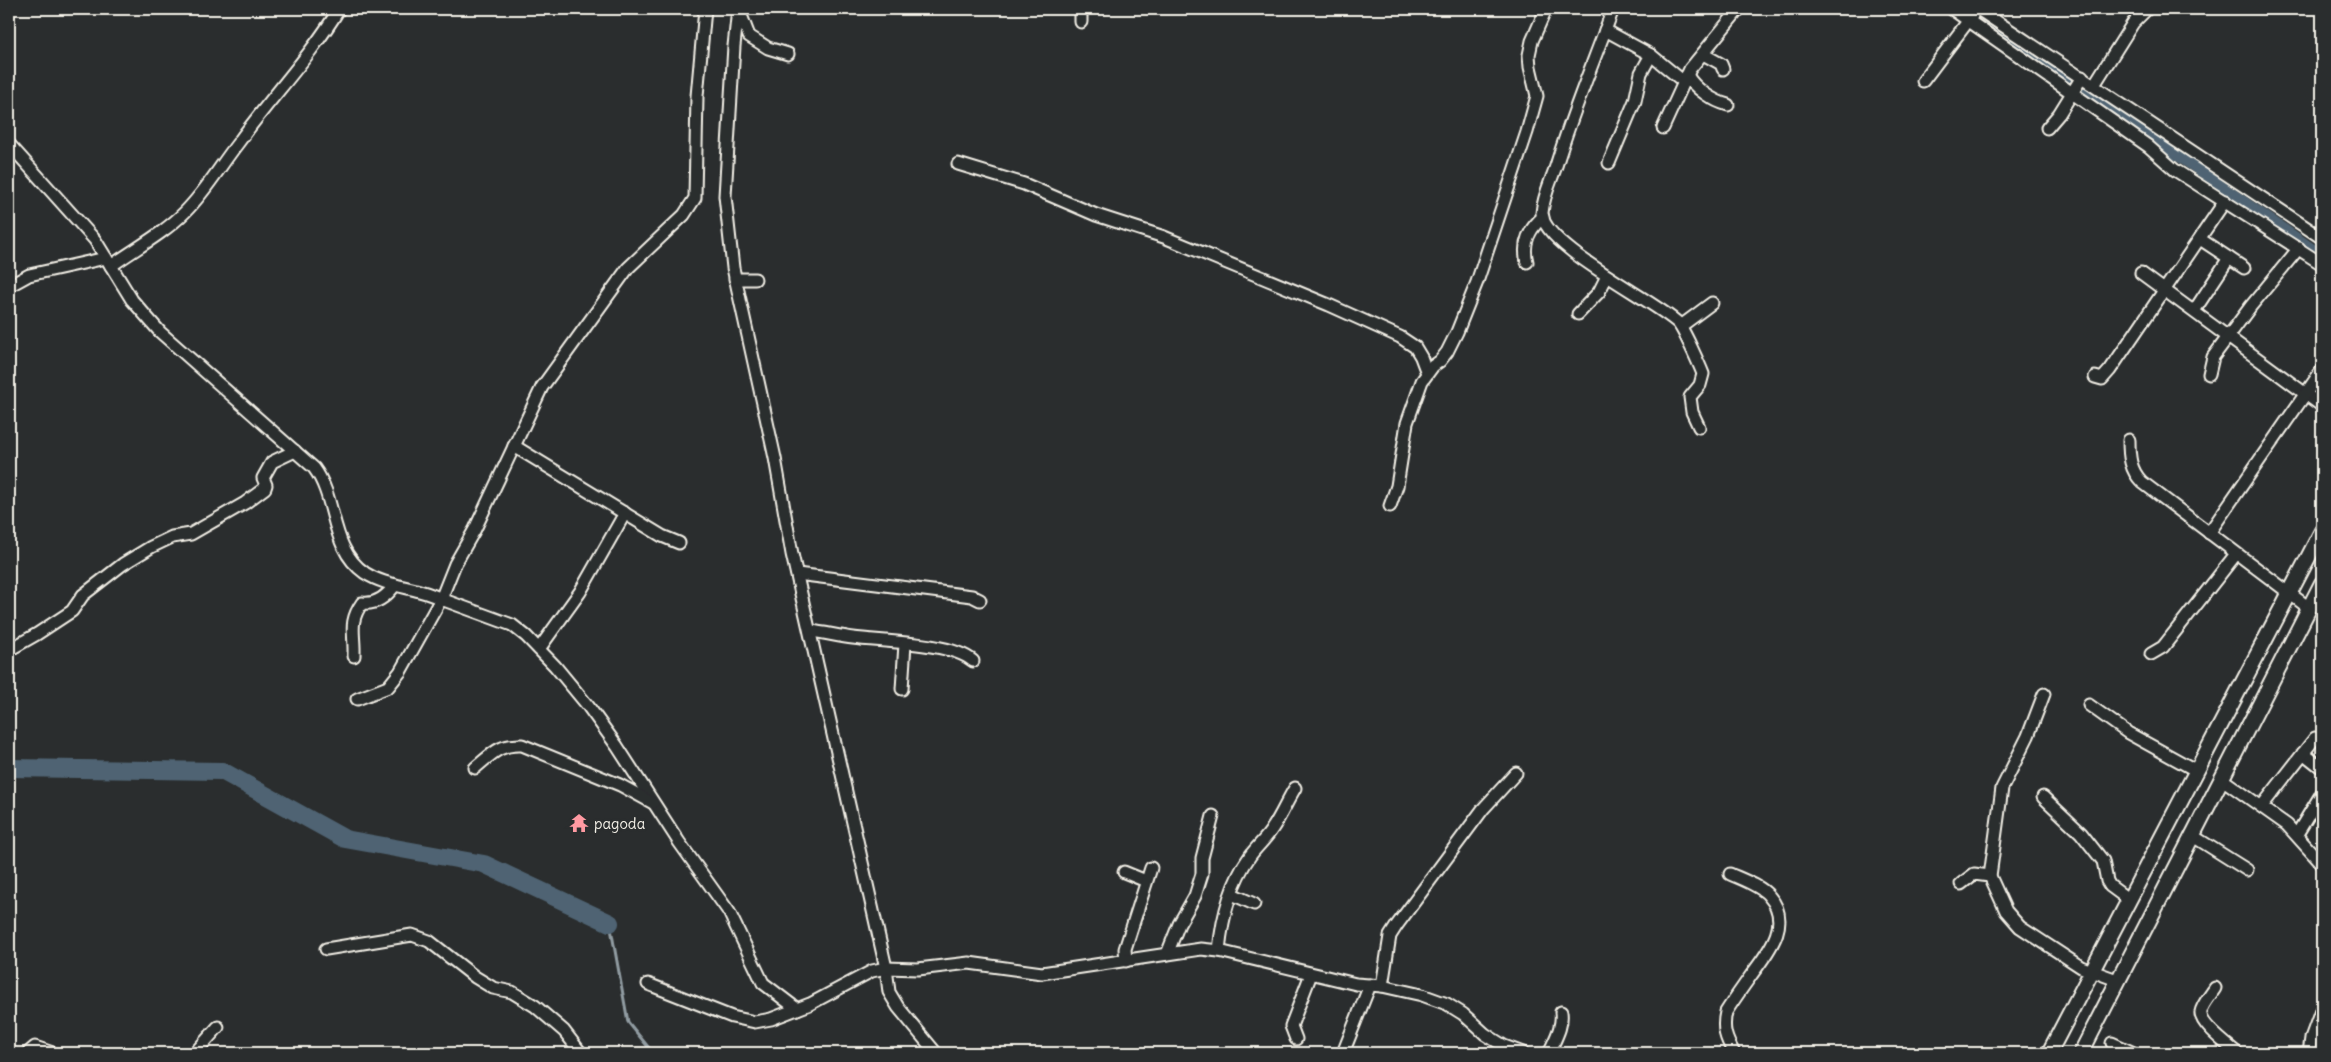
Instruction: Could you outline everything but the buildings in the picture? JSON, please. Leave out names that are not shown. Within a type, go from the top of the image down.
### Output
[{"type":"main road","points":[[2049,1053],[2321,536]]},
{"type":"main road","points":[[2081,1053],[2322,583]]},
{"type":"street","points":[[9,286],[29,274],[108,262],[158,236],[185,212],[215,178],[238,143],[298,69],[339,9]]},
{"type":"street","points":[[357,699],[388,688],[400,672],[441,599],[455,564],[476,529],[542,387],[628,268],[684,215],[695,198],[697,96],[705,9]]},
{"type":"street","points":[[738,9],[749,36],[768,48],[788,54]]},
{"type":"street","points":[[738,9],[725,196],[736,279],[775,458],[797,574],[886,968],[889,992],[936,1053]]},
{"type":"street","points":[[1081,9],[1081,22]]},
{"type":"street","points":[[1390,506],[1397,486],[1407,423],[1422,381],[1447,352],[1457,332],[1527,132],[1537,96],[1529,55],[1532,41],[1546,9]]},
{"type":"street","points":[[1613,9],[1566,132],[1544,199],[1543,217],[1550,232],[1607,276],[1656,305],[1681,326],[1703,374],[1702,380],[1690,397],[1692,412],[1699,428]]},
{"type":"street","points":[[1664,128],[1686,78],[1739,9]]},
{"type":"street","points":[[1952,9],[1974,14],[2076,84],[2174,170],[2226,201],[2322,264]]},
{"type":"street","points":[[2094,85],[2133,23],[2146,9]]},
{"type":"street","points":[[1923,81],[1974,14]]},
{"type":"street","points":[[1974,14],[2076,84],[2094,85],[2258,197],[2322,238]]},
{"type":"street","points":[[1605,30],[1651,55],[1692,82],[1711,99],[1728,105]]},
{"type":"street","points":[[1705,51],[1724,65]]},
{"type":"street","points":[[1609,163],[1635,102],[1642,73],[1651,55]]},
{"type":"street","points":[[2047,128],[2059,114],[2076,84]]},
{"type":"street","points":[[9,144],[81,223],[132,300],[160,332],[314,468],[322,478],[343,548],[364,572],[382,582],[416,588],[512,625],[539,649],[588,706],[729,912],[763,983],[797,1009]]},
{"type":"street","points":[[958,164],[1024,184],[1096,215],[1164,237],[1329,305],[1400,337],[1415,347],[1428,373]]},
{"type":"street","points":[[2095,377],[2102,379],[2105,376],[2226,201]]},
{"type":"street","points":[[1527,262],[1526,241],[1532,227],[1543,217]]},
{"type":"street","points":[[2200,239],[2244,268]]},
{"type":"street","points":[[2209,374],[2213,357],[2251,306],[2299,248]]},
{"type":"street","points":[[2194,311],[2229,258]]},
{"type":"street","points":[[2141,272],[2322,406]]},
{"type":"street","points":[[1578,314],[1599,292],[1607,276]]},
{"type":"street","points":[[736,279],[755,279]]},
{"type":"street","points":[[1681,326],[1712,303]]},
{"type":"street","points":[[2209,534],[2322,370]]},
{"type":"street","points":[[2129,440],[2129,455],[2137,477],[2209,534],[2310,608]]},
{"type":"street","points":[[514,446],[662,536],[679,543]]},
{"type":"street","points":[[9,650],[23,644],[72,611],[83,594],[130,560],[172,537],[191,534],[245,503],[265,488],[266,485],[262,478],[272,462],[295,451]]},
{"type":"street","points":[[539,649],[580,592],[626,514]]},
{"type":"street","points":[[2151,654],[2163,646],[2236,554]]},
{"type":"street","points":[[797,574],[972,596],[980,600]]},
{"type":"street","points":[[354,656],[355,640],[352,623],[354,613],[362,603],[372,604],[387,595],[395,585]]},
{"type":"street","points":[[811,631],[955,651],[966,655],[973,661]]},
{"type":"street","points":[[902,689],[905,644]]},
{"type":"street","points":[[2044,694],[2028,736],[2002,788],[1990,876],[1999,898],[2012,919],[2075,964],[2117,980]]},
{"type":"street","points":[[2089,705],[2128,733],[2197,771]]},
{"type":"street","points":[[2262,806],[2315,738]]},
{"type":"street","points":[[475,768],[495,751],[507,744],[522,745],[620,785],[654,804]]},
{"type":"street","points":[[2303,753],[2322,768]]},
{"type":"street","points":[[1382,986],[1390,936],[1483,809],[1516,773]]},
{"type":"street","points":[[2222,779],[2262,806],[2297,834],[2322,864]]},
{"type":"street","points":[[1219,951],[1221,925],[1232,894],[1246,864],[1274,826],[1295,788]]},
{"type":"street","points":[[2297,834],[2322,793]]},
{"type":"street","points":[[2043,797],[2081,833],[2103,862],[2110,886],[2129,900]]},
{"type":"street","points":[[1167,954],[1179,924],[1195,896],[1202,874],[1202,858],[1213,816]]},
{"type":"street","points":[[2192,836],[2246,870]]},
{"type":"street","points":[[1126,961],[1125,949],[1151,868]]},
{"type":"street","points":[[1124,872],[1146,881]]},
{"type":"street","points":[[1730,874],[1769,895],[1777,908],[1779,920],[1778,934],[1770,950],[1726,1012],[1723,1023],[1725,1036],[1734,1053]]},
{"type":"street","points":[[1961,884],[1974,874],[1990,876]]},
{"type":"street","points":[[1232,894],[1254,904]]},
{"type":"street","points":[[326,949],[412,935],[429,941],[475,978],[493,988],[512,992],[535,1006],[564,1032],[581,1053]]},
{"type":"street","points":[[648,984],[755,1022],[771,1019],[797,1009],[872,971],[886,968],[918,969],[969,963],[1042,972],[1201,949],[1219,951],[1356,984],[1382,986],[1447,1004],[1463,1014],[1485,1034],[1504,1046],[1523,1053]]},
{"type":"street","points":[[1296,1039],[1291,1026],[1311,974]]},
{"type":"street","points":[[1343,1053],[1370,985]]},
{"type":"street","points":[[2215,988],[2201,1012],[2202,1018],[2215,1034],[2237,1053]]},
{"type":"street","points":[[2309,1053],[2311,1038],[2322,1008]]},
{"type":"street","points":[[1549,1053],[1562,1021],[1561,1012]]},
{"type":"street","points":[[195,1053],[218,1027]]},
{"type":"street","points":[[2112,1043],[2134,1053]]},
{"type":"street","points":[[28,1053],[35,1047],[53,1053]]},
{"type":"waterway","points":[[1964,9],[2322,255]]},
{"type":"waterway","points":[[9,768],[222,771],[345,839],[484,864],[610,923]]},
{"type":"waterway","points":[[610,923],[628,1022],[653,1053]]},
{"type":"place","name":"pagoda","points":[[579,823]]}]
